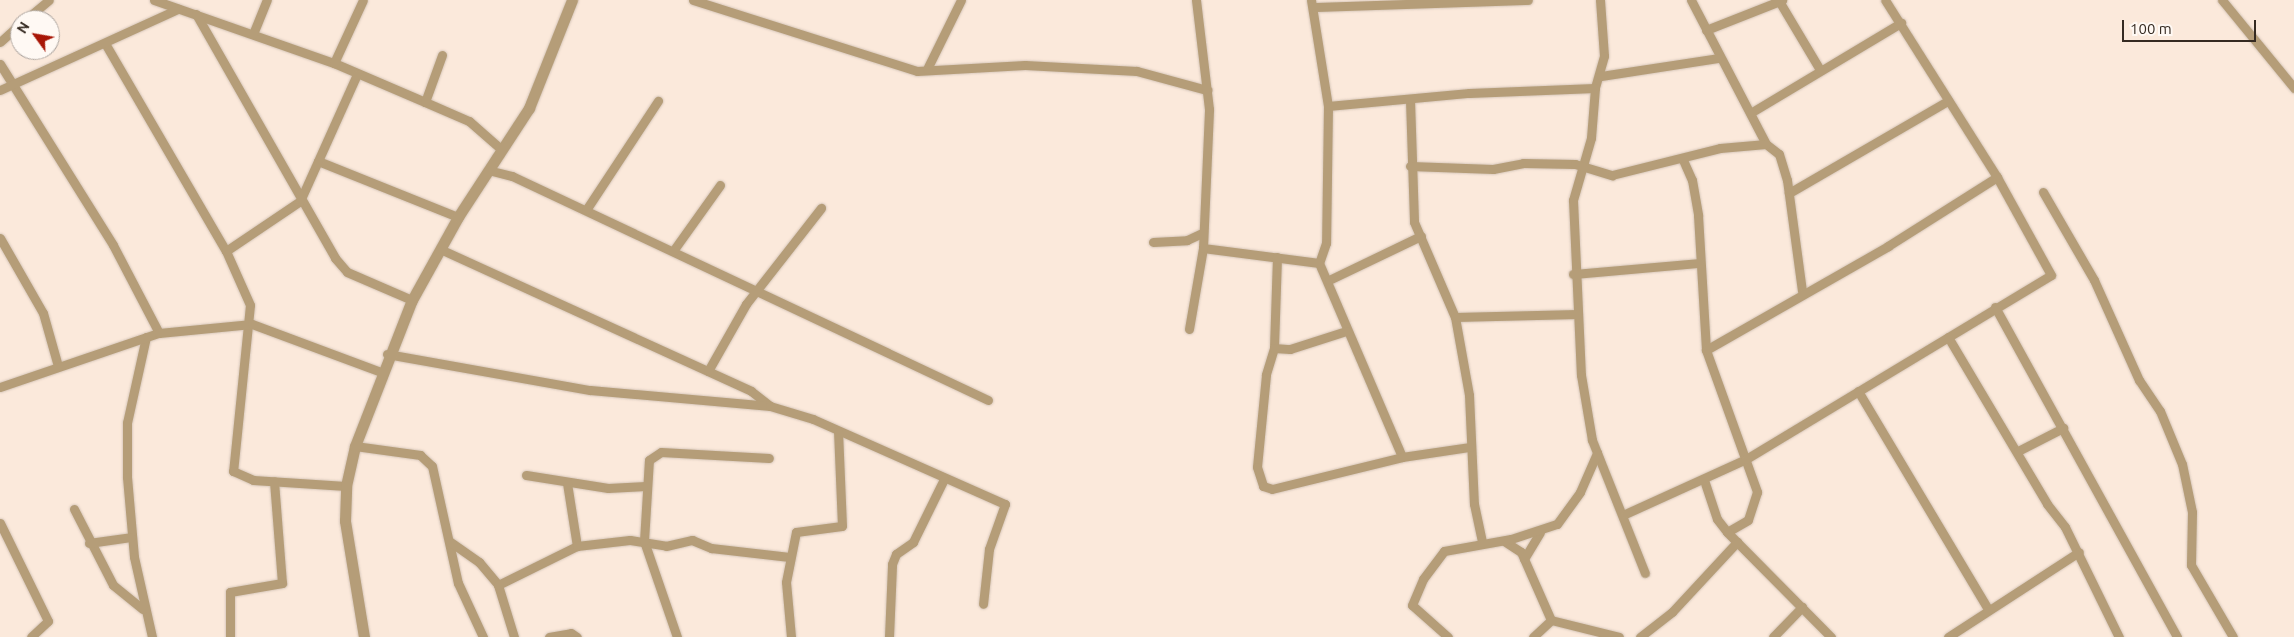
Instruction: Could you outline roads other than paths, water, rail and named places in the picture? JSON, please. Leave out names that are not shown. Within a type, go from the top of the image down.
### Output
[{"type":"street","points":[[37,10],[49,0]]},
{"type":"street","points":[[159,0],[178,9],[334,63],[469,121],[501,149]]},
{"type":"street","points":[[253,34],[267,0]]},
{"type":"street","points":[[334,63],[363,0]]},
{"type":"street","points":[[364,637],[346,548],[346,486],[355,446],[387,354],[412,300],[458,217],[529,108],[572,0]]},
{"type":"street","points":[[693,0],[916,71],[1024,65],[1137,71],[1207,90]]},
{"type":"street","points":[[927,69],[961,0]]},
{"type":"street","points":[[1189,329],[1203,248],[1207,90],[1196,0]]},
{"type":"street","points":[[1402,457],[1346,331],[1329,280],[1319,263],[1326,243],[1328,106],[1312,4],[1528,0]]},
{"type":"street","points":[[1600,0],[1605,29],[1601,76],[1595,88],[1591,138],[1581,167],[1573,200],[1574,274],[1582,392],[1597,453],[1625,514],[1645,573]]},
{"type":"street","points":[[1691,0],[1718,58],[1752,112],[1766,144],[1779,154],[1789,193],[1802,291]]},
{"type":"street","points":[[1625,514],[1704,480],[1746,459],[1995,307],[2051,275],[1997,177],[1885,0]]},
{"type":"street","points":[[2222,0],[2294,88]]},
{"type":"street","points":[[1706,30],[1780,1],[1820,68]]},
{"type":"street","points":[[0,90],[106,44],[178,9]]},
{"type":"street","points":[[196,14],[300,201],[347,272],[412,300]]},
{"type":"street","points":[[1752,112],[1820,68],[1901,23]]},
{"type":"street","points":[[0,42],[10,33]]},
{"type":"street","points":[[106,44],[226,251],[246,292],[252,324],[233,471],[246,478],[346,486]]},
{"type":"street","points":[[425,102],[442,54]]},
{"type":"street","points":[[1601,76],[1718,58]]},
{"type":"street","points":[[0,64],[16,84],[113,245],[159,333]]},
{"type":"street","points":[[226,251],[300,201],[357,74]]},
{"type":"street","points":[[1328,106],[1410,100],[1469,92],[1595,88]]},
{"type":"street","points":[[1410,100],[1410,166],[1414,222],[1455,317],[1468,394],[1470,447],[1482,541]]},
{"type":"street","points":[[1789,193],[1948,101]]},
{"type":"street","points":[[586,210],[658,102]]},
{"type":"street","points":[[1410,166],[1581,167],[1612,175],[1683,160],[1720,148],[1766,144]]},
{"type":"street","points":[[1683,160],[1696,200],[1706,350],[1746,459],[1757,499],[1748,520],[1727,532]]},
{"type":"street","points":[[318,161],[458,217]]},
{"type":"street","points":[[488,170],[512,176],[586,210],[988,400]]},
{"type":"street","points":[[1706,350],[1802,291],[1888,246],[1997,177]]},
{"type":"street","points":[[673,251],[720,184]]},
{"type":"street","points":[[2043,192],[2094,280],[2139,380],[2160,411],[2182,464],[2192,512],[2191,565],[2233,637]]},
{"type":"street","points":[[708,371],[758,290],[821,208]]},
{"type":"street","points":[[1153,242],[1186,240],[1202,233]]},
{"type":"street","points":[[1329,280],[1421,236]]},
{"type":"street","points":[[0,238],[44,313],[58,366]]},
{"type":"street","points":[[1203,248],[1319,263]]},
{"type":"street","points":[[440,249],[751,390],[770,406]]},
{"type":"street","points":[[1277,257],[1274,348],[1266,375],[1257,467],[1263,486],[1272,489],[1402,457],[1470,447]]},
{"type":"street","points":[[1574,274],[1699,263]]},
{"type":"street","points":[[1995,307],[2177,637]]},
{"type":"street","points":[[1455,317],[1578,314]]},
{"type":"street","points":[[0,387],[159,333],[252,324],[381,372]]},
{"type":"street","points":[[1274,348],[1290,348],[1346,331]]},
{"type":"street","points":[[146,337],[127,423],[131,537],[143,609],[152,637]]},
{"type":"street","points":[[1948,337],[2079,552],[2119,637]]},
{"type":"street","points":[[387,354],[590,390],[770,406],[807,416],[838,432],[1004,504],[989,549],[983,604]]},
{"type":"street","points":[[1858,391],[1988,609]]},
{"type":"street","points":[[2018,451],[2063,428]]},
{"type":"street","points":[[791,637],[786,605],[789,557],[796,532],[842,526],[838,432]]},
{"type":"street","points":[[355,446],[420,456],[428,461],[437,479],[458,583],[483,637]]},
{"type":"street","points":[[677,637],[644,541],[649,460],[661,452],[769,458]]},
{"type":"street","points":[[1448,637],[1412,605],[1423,578],[1444,551],[1482,541],[1504,541],[1540,532],[1565,516],[1597,453]]},
{"type":"street","points":[[526,475],[567,483],[628,489],[646,486]]},
{"type":"street","points":[[889,637],[892,564],[896,554],[914,542],[944,479]]},
{"type":"street","points":[[1704,480],[1717,519],[1727,532],[1831,637]]},
{"type":"street","points":[[230,637],[230,592],[282,583],[274,481]]},
{"type":"street","points":[[567,483],[577,546]]},
{"type":"street","points":[[74,509],[113,585],[143,609]]},
{"type":"street","points":[[0,523],[48,621],[31,637]]},
{"type":"street","points":[[1524,559],[1540,532]]},
{"type":"street","points":[[90,543],[131,537]]},
{"type":"street","points":[[498,585],[577,546],[644,541],[666,546],[699,540],[711,548],[789,557]]},
{"type":"street","points":[[449,541],[479,562],[498,585],[514,637]]},
{"type":"street","points":[[1504,541],[1524,559],[1551,620]]},
{"type":"street","points":[[1640,637],[1672,612],[1737,542]]},
{"type":"street","points":[[1948,637],[1988,609],[2079,552]]},
{"type":"street","points":[[1773,637],[1802,607]]},
{"type":"street","points":[[1533,637],[1551,620]]},
{"type":"street","points":[[1551,620],[1619,637]]},
{"type":"street","points":[[549,637],[572,632],[577,637]]}]
